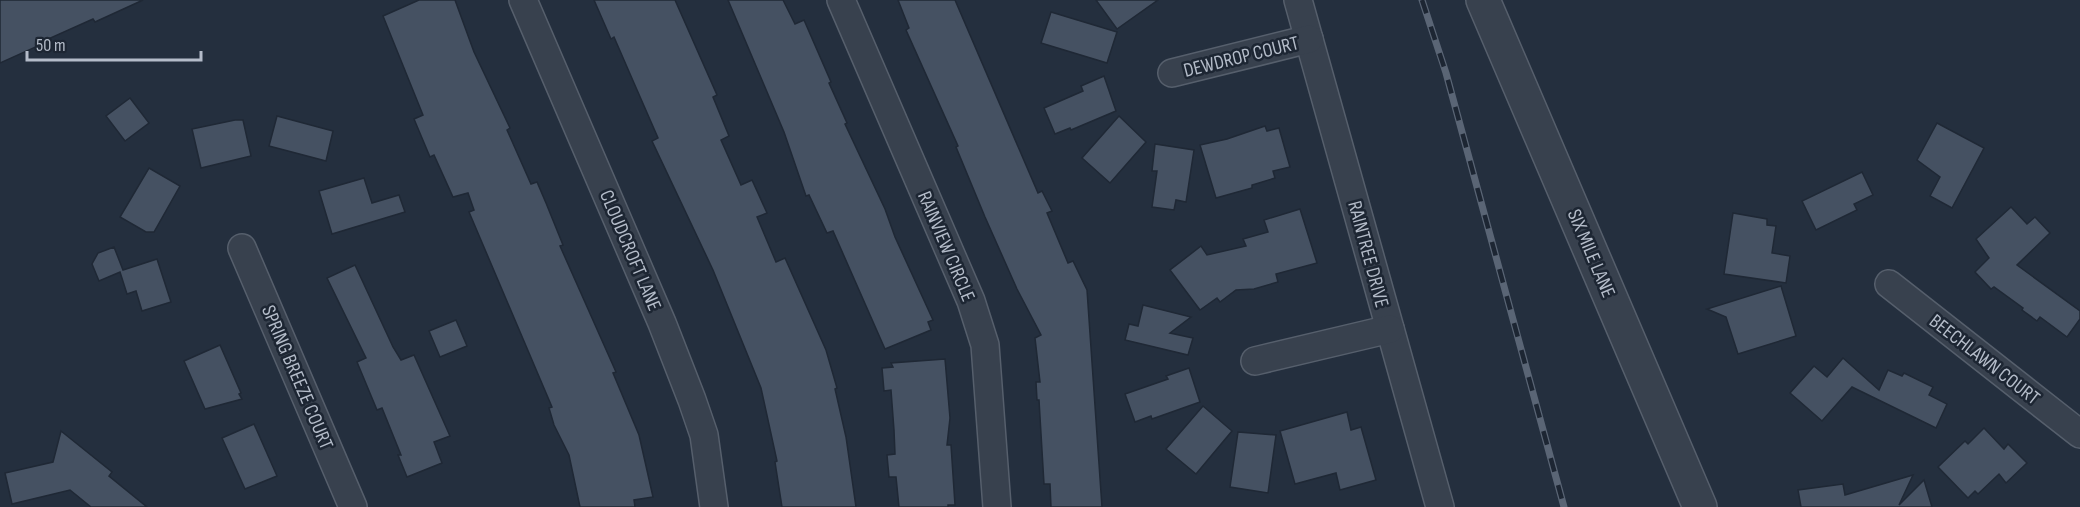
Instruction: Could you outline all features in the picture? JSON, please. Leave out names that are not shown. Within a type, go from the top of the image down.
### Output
[{"type":"street","name":"CLOUDCROFT LANE","points":[[523,0],[663,323],[704,435],[714,507]]},
{"type":"street","name":"RAINVIEW CIRCLE","points":[[841,0],[981,328],[985,345],[997,507]]},
{"type":"street","name":"RAINTREE DRIVE","points":[[1298,0],[1440,507]]},
{"type":"street","name":"SIX MILE LANE","points":[[1483,0],[1700,507]]},
{"type":"street","name":"DEWDROP COURT","points":[[1172,73],[1309,39]]},
{"type":"street","name":"SPRING BREEZE COURT","points":[[242,248],[353,507]]},
{"type":"street","name":"BEECHLAWN COURT","points":[[1889,284],[2080,434]]},
{"type":"street","points":[[1255,361],[1390,329]]},
{"type":"building","points":[[0,0],[143,0],[95,22],[93,19],[0,63]]},
{"type":"building","points":[[419,0],[455,0],[474,52],[510,128],[507,130],[531,184],[537,182],[546,203],[563,245],[560,246],[616,372],[613,373],[639,435],[653,497],[634,500],[635,507],[580,507],[569,455],[554,425],[549,408],[552,407],[469,212],[474,210],[468,193],[453,197],[434,155],[430,157],[414,119],[423,115],[383,16]]},
{"type":"building","points":[[594,0],[675,0],[717,95],[713,97],[729,136],[721,140],[741,185],[752,180],[767,213],[757,217],[776,262],[785,258],[826,350],[837,388],[835,389],[846,437],[856,507],[782,507],[775,462],[777,461],[761,388],[713,270],[652,141],[658,138],[614,37],[611,39]]},
{"type":"building","points":[[728,0],[783,0],[795,24],[804,20],[831,82],[829,83],[847,123],[845,124],[933,320],[928,322],[931,330],[885,349],[833,231],[827,233],[809,195],[806,196],[784,132]]},
{"type":"building","points":[[898,0],[955,0],[1038,193],[1042,191],[1052,211],[1047,213],[1068,263],[1073,261],[1087,290],[1102,507],[1051,507],[1050,484],[1044,484],[1039,400],[1037,400],[1036,382],[1040,382],[1035,338],[1041,335],[1017,289],[985,217],[956,147],[958,146],[906,30],[909,28]]},
{"type":"building","points":[[1096,0],[1158,0],[1117,29]]},
{"type":"building","points":[[1051,12],[1117,32],[1107,63],[1041,43]]},
{"type":"building","points":[[1104,76],[1116,111],[1071,130],[1070,128],[1055,134],[1044,108],[1083,91],[1081,86]]},
{"type":"building","points":[[130,98],[149,123],[125,141],[106,116]]},
{"type":"building","points":[[277,116],[333,131],[326,161],[269,146]]},
{"type":"building","points":[[1119,116],[1146,142],[1110,183],[1082,158]]},
{"type":"building","points":[[243,120],[251,156],[201,168],[192,129]]},
{"type":"building","points":[[1937,123],[1984,148],[1952,208],[1930,196],[1940,177],[1917,160]]},
{"type":"building","points":[[1265,126],[1267,131],[1279,128],[1290,167],[1273,171],[1275,178],[1252,185],[1252,188],[1216,198],[1200,145],[1227,139]]},
{"type":"building","points":[[1155,144],[1194,150],[1186,202],[1176,200],[1174,210],[1152,207],[1157,171],[1152,171]]},
{"type":"building","points":[[149,168],[180,186],[154,232],[146,232],[120,217]]},
{"type":"building","points":[[1862,172],[1873,195],[1854,204],[1857,210],[1816,230],[1802,201]]},
{"type":"building","points":[[364,178],[372,203],[399,195],[405,212],[332,234],[319,191]]},
{"type":"building","points":[[2011,207],[2027,224],[2035,217],[2050,233],[2017,265],[2080,311],[2080,319],[2067,337],[2040,317],[2037,321],[1994,287],[1991,289],[1975,272],[1989,258],[1976,239]]},
{"type":"building","points":[[1300,209],[1317,263],[1276,274],[1278,282],[1254,289],[1236,290],[1220,302],[1217,298],[1200,310],[1170,270],[1201,246],[1207,255],[1246,246],[1243,239],[1268,232],[1264,220]]},
{"type":"building","points":[[1733,213],[1767,219],[1767,225],[1776,226],[1772,253],[1790,256],[1786,283],[1724,274]]},
{"type":"building","points":[[114,247],[123,270],[157,259],[171,302],[142,311],[136,291],[127,294],[120,272],[99,281],[92,264],[98,253]]},
{"type":"building","points":[[355,265],[401,360],[414,355],[450,436],[434,442],[442,463],[407,477],[398,455],[401,455],[382,408],[377,410],[357,362],[366,358],[327,278]]},
{"type":"building","points":[[1781,286],[1796,336],[1738,354],[1726,317],[1707,309]]},
{"type":"building","points":[[1143,305],[1191,317],[1170,333],[1193,338],[1188,355],[1125,340],[1129,324],[1138,326]]},
{"type":"building","points":[[456,320],[467,346],[440,357],[429,331]]},
{"type":"building","points":[[220,345],[242,399],[205,409],[184,361]]},
{"type":"building","points":[[1843,358],[1879,390],[1888,370],[1902,376],[1904,373],[1933,387],[1929,395],[1947,404],[1936,428],[1852,387],[1822,421],[1790,393],[1814,366],[1827,377]]},
{"type":"building","points":[[945,359],[950,418],[947,445],[951,445],[955,505],[899,507],[896,477],[889,477],[887,455],[895,454],[894,430],[891,390],[884,391],[882,368],[893,367],[891,363]]},
{"type":"building","points":[[1189,368],[1200,402],[1152,419],[1151,416],[1135,422],[1125,394],[1168,379],[1166,376]]},
{"type":"building","points":[[1203,406],[1232,431],[1196,474],[1166,449]]},
{"type":"building","points":[[1347,412],[1351,430],[1361,427],[1376,480],[1340,490],[1336,473],[1295,484],[1280,431]]},
{"type":"building","points":[[254,424],[277,476],[245,489],[222,438]]},
{"type":"building","points":[[1984,428],[2004,449],[2008,444],[2027,463],[2006,483],[1999,474],[1978,494],[1975,491],[1968,498],[1938,467],[1965,441],[1968,444]]},
{"type":"building","points":[[61,431],[112,472],[109,476],[147,507],[91,507],[70,490],[12,504],[5,473],[53,462]]},
{"type":"building","points":[[1238,432],[1276,435],[1268,493],[1230,487]]},
{"type":"building","points":[[1913,475],[1899,505],[1924,480],[1932,507],[1801,507],[1798,490],[1843,484],[1845,495]]},
{"type":"railway","points":[[1422,0],[1446,73],[1564,507]]}]
